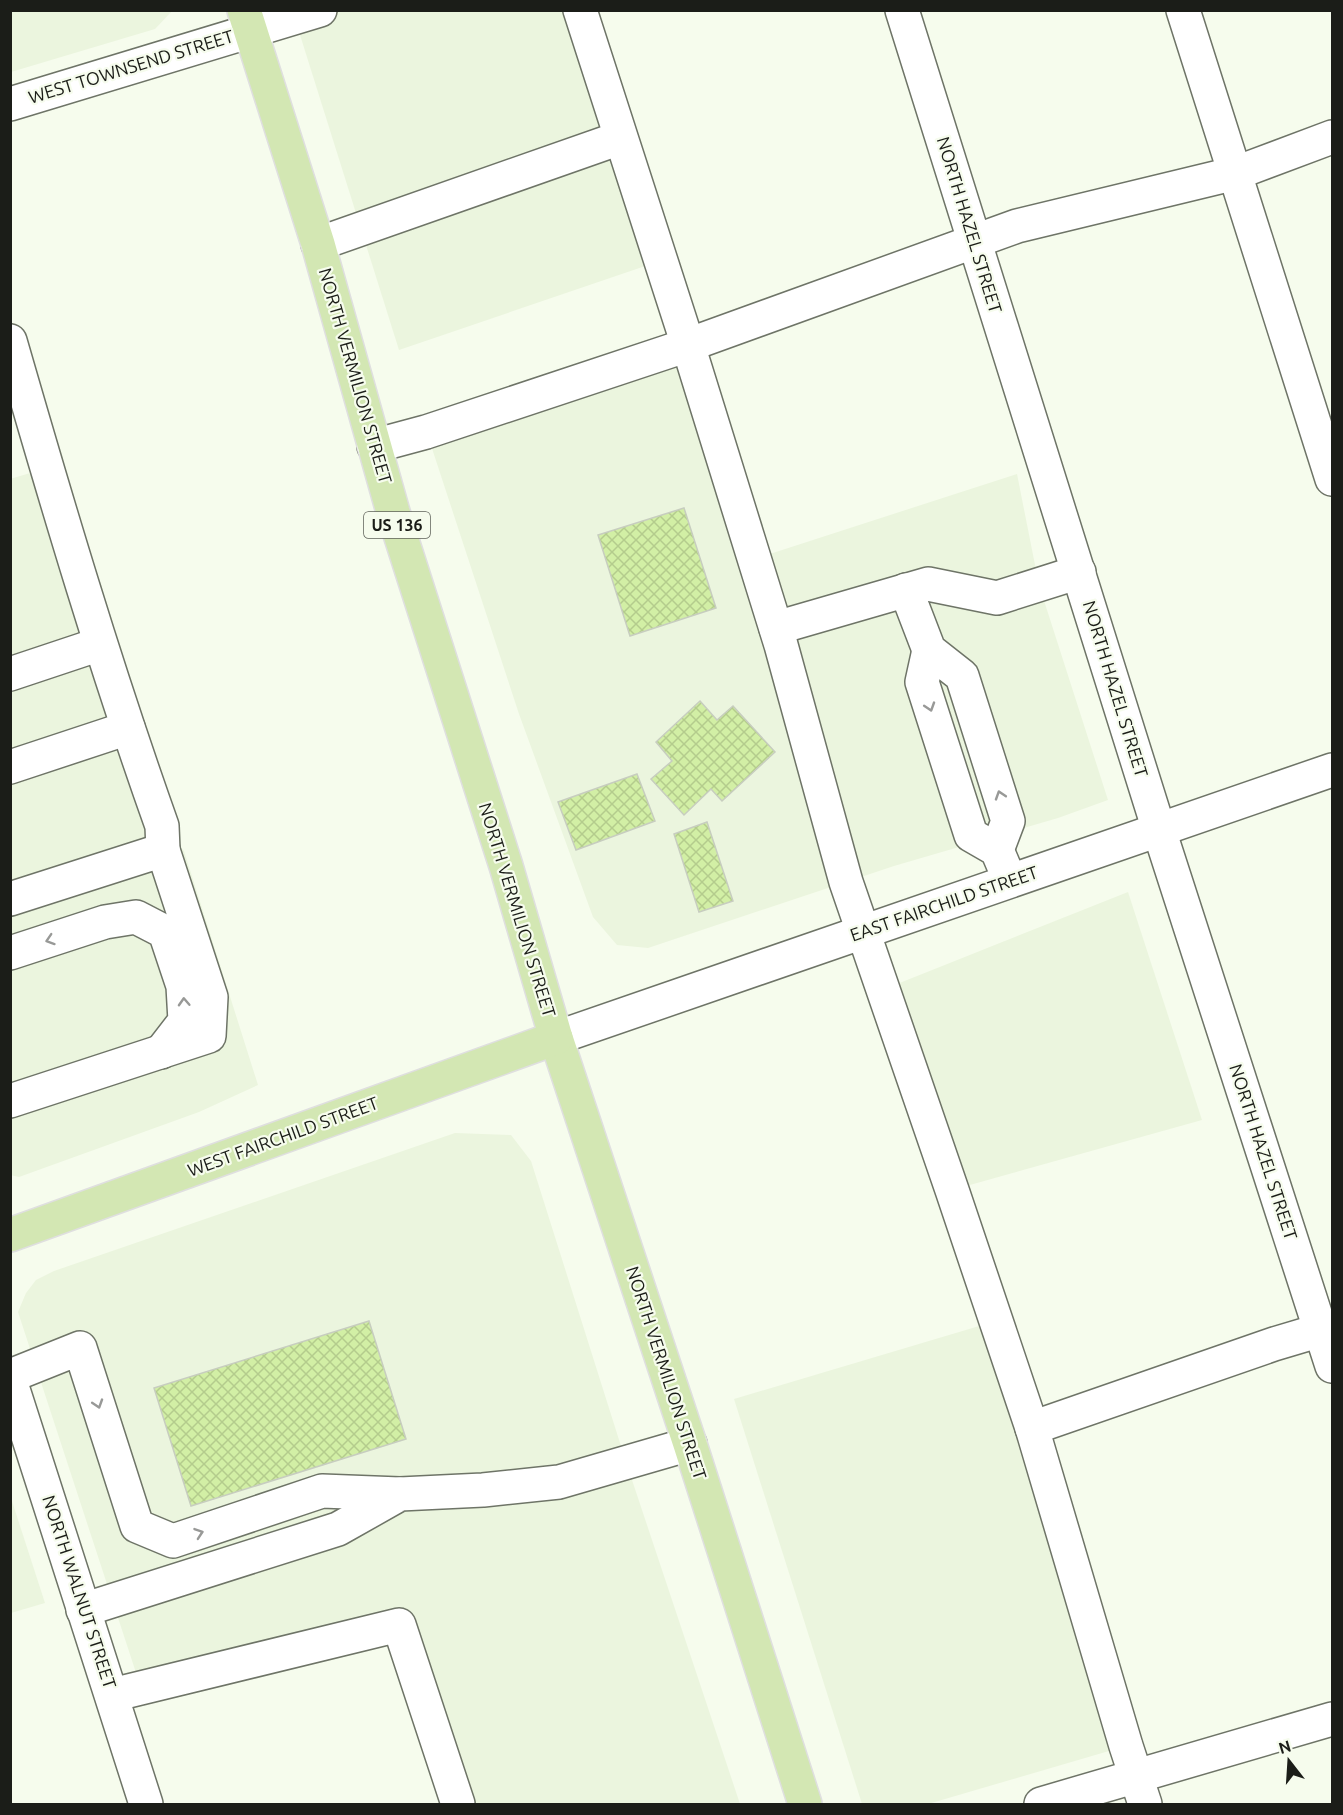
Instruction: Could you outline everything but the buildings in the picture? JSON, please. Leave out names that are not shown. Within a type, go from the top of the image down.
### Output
[{"type":"main road","name":"NORTH VERMILION STREET","points":[[247,21],[318,244],[374,446],[502,855],[556,1038],[690,1444],[805,1804]]},
{"type":"main road","name":"WEST FAIRCHILD STREET","points":[[10,1235],[556,1038]]},
{"type":"street","name":"WEST TOWNSEND STREET","points":[[10,104],[247,21],[320,10]]},
{"type":"street","points":[[580,10],[776,628],[846,882],[1032,1428],[1122,1735],[1141,1790]]},
{"type":"street","name":"NORTH HAZEL STREET","points":[[902,10],[1160,830],[1332,1366]]},
{"type":"street","points":[[1183,10],[1332,479]]},
{"type":"street","points":[[374,446],[426,432],[688,345],[1017,226],[1236,173],[1332,137]]},
{"type":"street","points":[[318,244],[620,138]]},
{"type":"street","points":[[10,341],[100,644],[162,826],[163,850],[211,997],[209,1036],[10,1101]]},
{"type":"street","points":[[776,628],[928,584],[997,598],[1079,572]]},
{"type":"street","points":[[906,590],[929,650],[922,682],[971,835],[997,850],[1010,881]]},
{"type":"street","points":[[10,674],[100,644]]},
{"type":"street","points":[[10,767],[128,728]]},
{"type":"street","name":"EAST FAIRCHILD STREET","points":[[556,1038],[1332,770]]},
{"type":"street","points":[[10,899],[163,850]]},
{"type":"street","points":[[10,953],[105,922],[136,917],[165,932],[183,986],[185,1021],[161,1052]]},
{"type":"street","points":[[1032,1428],[1274,1344],[1321,1330]]},
{"type":"street","points":[[10,1376],[80,1348],[137,1526],[173,1541],[322,1491],[400,1494],[483,1490],[559,1482],[690,1444]]},
{"type":"street","name":"NORTH WALNUT STREET","points":[[10,1380],[146,1804]]},
{"type":"street","points":[[83,1610],[338,1529],[400,1494]]},
{"type":"street","points":[[112,1695],[399,1625],[458,1804]]},
{"type":"street","points":[[1041,1804],[1141,1790],[1332,1719]]},
{"type":"shaded area","points":[[11,10],[172,11],[155,29],[11,72]]},
{"type":"shaded area","points":[[320,10],[580,11],[660,261],[399,350],[295,19]]},
{"type":"shaded area","points":[[684,334],[754,559],[1017,474],[1039,585],[1108,800],[1058,818],[894,866],[648,948],[617,945],[593,917],[519,714],[424,424]]},
{"type":"shaded area","points":[[47,468],[162,826],[184,851],[258,1085],[199,1112],[19,1177],[10,1175],[10,479]]},
{"type":"shaded area","points":[[1128,892],[1202,1120],[952,1190],[882,990]]},
{"type":"shaded area","points":[[455,1133],[511,1135],[531,1161],[626,1462],[740,1804],[458,1804],[399,1625],[141,1688],[18,1312],[26,1293],[36,1280],[54,1271]]},
{"type":"shaded area","points":[[996,1321],[1126,1746],[928,1804],[862,1804],[734,1399]]},
{"type":"shaded area","points":[[10,1495],[45,1603],[11,1613],[10,1613]]}]
